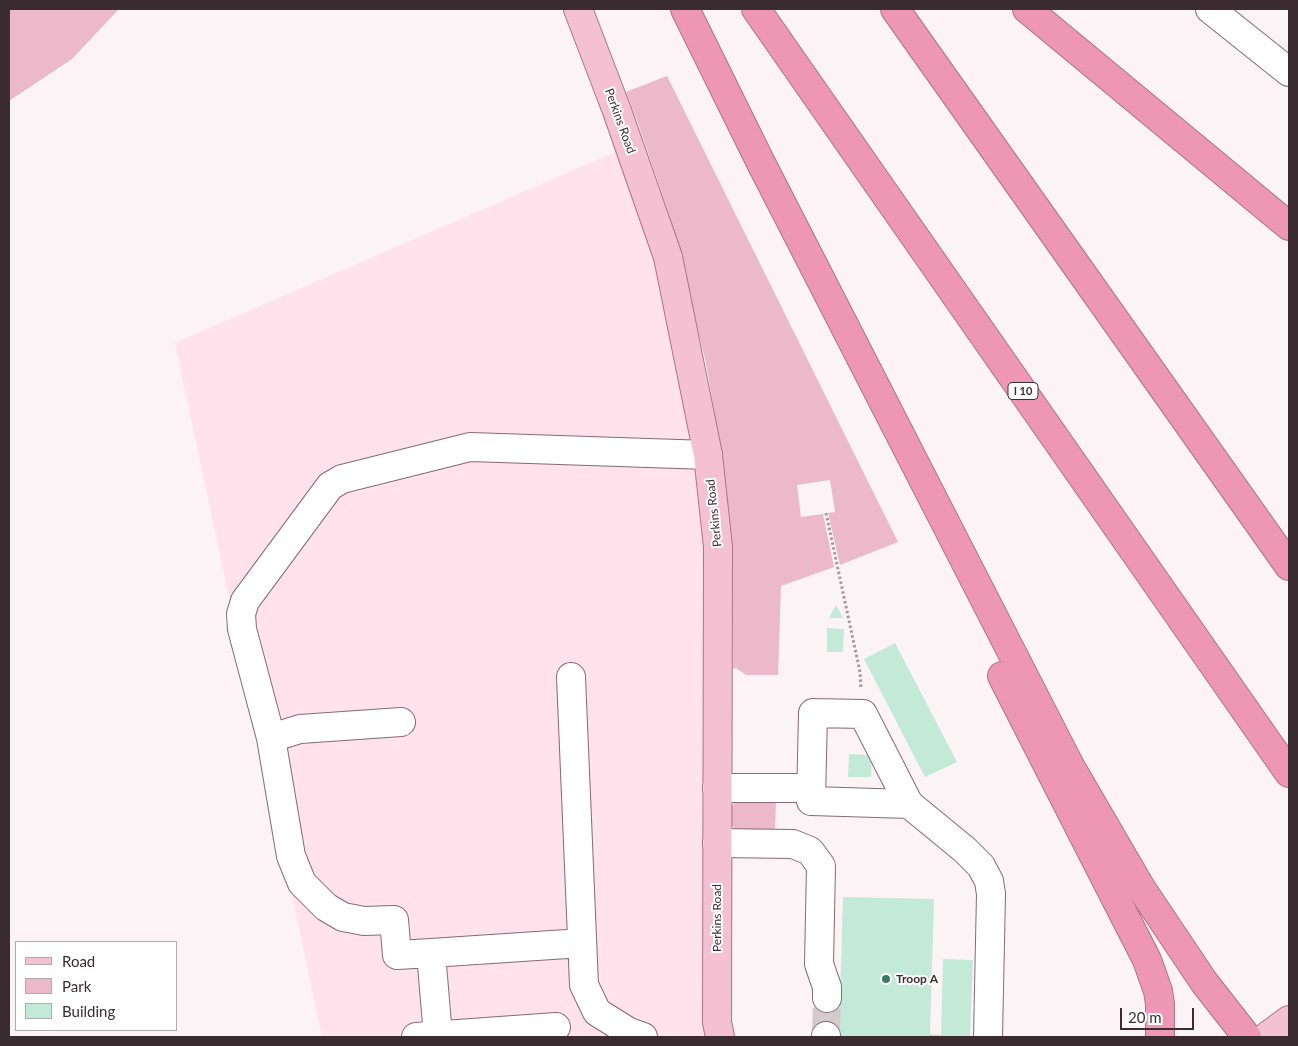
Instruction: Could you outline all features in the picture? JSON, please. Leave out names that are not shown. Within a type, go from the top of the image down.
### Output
[{"type":"highway","points":[[685,9],[904,444],[1034,697],[1107,831],[1174,939],[1204,982],[1247,1037]]},
{"type":"highway","name":"I 10","points":[[756,9],[1289,773]]},
{"type":"highway","points":[[895,9],[1289,566]]},
{"type":"highway","points":[[1028,9],[1289,226]]},
{"type":"highway","points":[[904,444],[1004,681],[1147,960],[1159,997],[1160,1037]]},
{"type":"main road","name":"Perkins Road","points":[[578,9],[617,111],[668,257],[708,455],[718,547],[717,1022],[720,1037]]},
{"type":"main road","points":[[1266,1037],[1289,1020]]},
{"type":"lane","points":[[1210,9],[1289,72]]},
{"type":"lane","points":[[582,943],[397,955],[394,920],[364,921],[343,917],[326,907],[302,883],[291,856],[271,738],[242,629],[241,614],[245,601],[330,486],[342,479],[470,447],[708,455]]},
{"type":"lane","points":[[571,677],[584,985],[597,1012],[629,1032],[643,1037]]},
{"type":"lane","points":[[909,804],[811,801],[813,713],[863,714],[909,804],[981,866],[989,881],[991,894],[988,1037]]},
{"type":"lane","points":[[271,738],[300,729],[401,722]]},
{"type":"lane","points":[[718,788],[811,788]]},
{"type":"lane","points":[[718,843],[793,844],[810,851],[821,866],[819,964],[827,987],[827,998]]},
{"type":"lane","points":[[431,953],[427,1036],[556,1027]]},
{"type":"path","points":[[826,513],[860,672],[863,714]]},
{"type":"shaded area","points":[[629,146],[708,455],[720,1037],[322,1037],[175,343]]},
{"type":"green space","points":[[9,9],[119,9],[72,59],[9,101]]},
{"type":"green space","points":[[667,76],[898,542],[840,565],[828,513],[835,512],[830,480],[797,485],[801,517],[823,514],[834,567],[781,586],[778,675],[746,675],[736,668],[733,669],[732,577],[727,508],[706,363],[670,217],[626,92]]},
{"type":"green space","points":[[776,797],[775,833],[738,831],[732,826],[732,806],[737,800]]},
{"type":"building","points":[[836,605],[843,618],[829,618]]},
{"type":"building","points":[[827,628],[844,629],[843,652],[827,652]]},
{"type":"building","points":[[895,643],[957,762],[925,777],[864,659]]},
{"type":"building","points":[[849,754],[872,755],[871,777],[848,777]]},
{"type":"building","name":"Troop A","points":[[843,897],[934,899],[930,1034],[941,1035],[943,959],[973,960],[970,1037],[813,1036],[814,998],[840,998]]},
{"type":"tunnel","points":[[826,1036],[827,998]]},
{"type":"place","name":"Troop A","points":[[886,979]]}]
